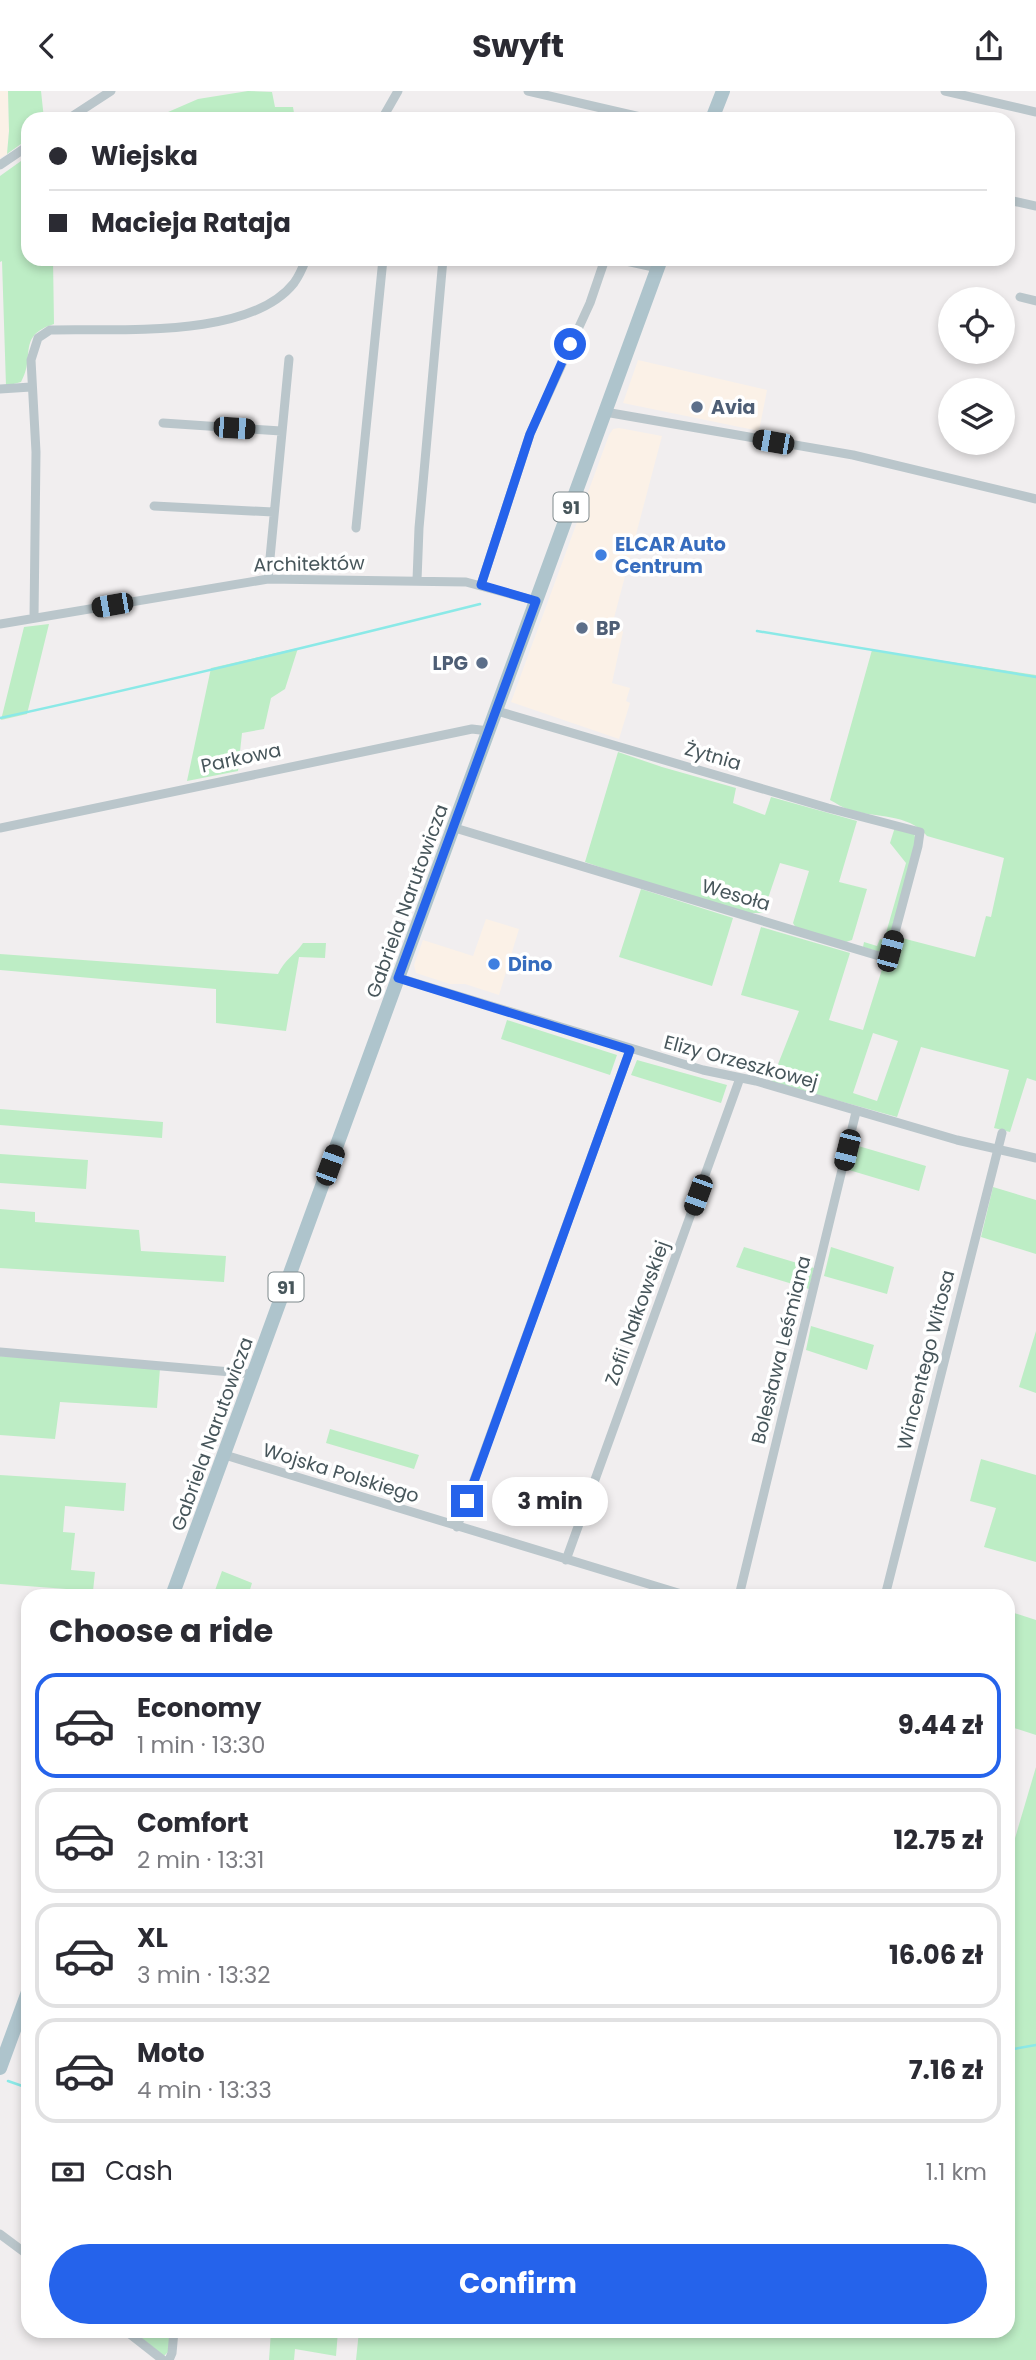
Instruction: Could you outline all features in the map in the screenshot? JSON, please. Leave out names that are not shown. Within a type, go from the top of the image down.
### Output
[{"type":"main road","points":[[715,112],[723,91]]},
{"type":"main road","name":"Gabriela Narutowicza","points":[[176,1589],[659,266]]},
{"type":"main road","points":[[0,2068],[21,2022]]},
{"type":"street","points":[[79,112],[111,91]]},
{"type":"street","points":[[386,112],[398,91]]},
{"type":"street","points":[[528,91],[619,112]]},
{"type":"street","points":[[944,91],[1036,112]]},
{"type":"street","points":[[0,165],[21,151]]},
{"type":"street","points":[[1015,202],[1036,206]]},
{"type":"street","points":[[34,618],[36,452],[31,387],[32,360],[38,338],[50,330],[171,327],[216,323],[241,317],[277,299],[295,283],[303,266]]},
{"type":"street","points":[[356,528],[382,266]]},
{"type":"street","points":[[417,580],[419,528],[442,266]]},
{"type":"street","points":[[481,585],[530,434],[590,303],[603,266]]},
{"type":"street","points":[[1020,297],[1036,301]]},
{"type":"street","points":[[268,579],[289,359]]},
{"type":"street","points":[[0,389],[31,387]]},
{"type":"street","points":[[605,412],[853,455],[1036,499]]},
{"type":"street","points":[[163,423],[281,431]]},
{"type":"street","points":[[154,506],[273,512]]},
{"type":"street","name":"Architektów","points":[[0,624],[268,579],[466,582],[536,601]]},
{"type":"street","name":"Żytnia","points":[[497,711],[828,808],[920,832]]},
{"type":"street","name":"Parkowa","points":[[0,828],[458,731],[489,731]]},
{"type":"street","name":"Wesoła","points":[[455,828],[879,956],[890,951],[920,832]]},
{"type":"street","name":"Elizy Orzeszkowej","points":[[398,978],[630,1050],[740,1078],[957,1140],[1036,1158]]},
{"type":"street","points":[[457,1527],[630,1050]]},
{"type":"street","name":"Zofii Nałkowskiej","points":[[566,1560],[740,1078]]},
{"type":"street","name":"Bolesława Leśmiana","points":[[741,1589],[856,1112]]},
{"type":"street","name":"Wincentego Witosa","points":[[887,1589],[1002,1133]]},
{"type":"street","points":[[0,1352],[254,1374]]},
{"type":"street","name":"Wojska Polskiego","points":[[225,1455],[664,1589]]},
{"type":"street","points":[[0,2234],[21,2250]]},
{"type":"street","points":[[134,2338],[163,2360]]},
{"type":"street","points":[[169,2360],[173,2338]]},
{"type":"shaded area","points":[[0,91],[8,91],[9,131],[7,154],[0,158]]},
{"type":"shaded area","points":[[638,360],[767,390],[759,431],[623,403]]},
{"type":"shaded area","points":[[613,429],[662,436],[614,618],[623,632],[612,683],[630,688],[626,701],[630,703],[619,739],[511,702],[609,435]]},
{"type":"shaded area","points":[[486,919],[519,929],[499,995],[416,973],[414,965],[423,940],[473,956]]},
{"type":"green space","points":[[8,91],[41,91],[43,112],[21,112],[21,144],[7,154]]},
{"type":"green space","points":[[248,91],[272,92],[275,107],[293,107],[294,112],[168,112],[198,99]]},
{"type":"green space","points":[[21,161],[21,266],[53,266],[54,324],[42,329],[31,341],[21,382],[6,386],[2,261],[0,262],[0,176]]},
{"type":"green space","points":[[49,624],[27,714],[1,720],[24,627]]},
{"type":"green space","points":[[298,648],[285,689],[271,698],[264,729],[242,733],[238,771],[187,781],[211,668]]},
{"type":"green space","points":[[872,650],[1036,675],[1036,1081],[1027,1078],[1010,1132],[994,1128],[1009,1070],[921,1047],[897,1117],[771,1082],[799,1011],[741,995],[761,927],[850,953],[829,1020],[863,1030],[884,963],[890,960],[898,937],[975,957],[986,916],[991,917],[1004,858],[927,836],[911,823],[850,810],[830,800]],"holes":[[[873,1033],[898,1041],[877,1101],[853,1093]]]},
{"type":"green space","points":[[618,752],[736,788],[733,803],[765,815],[771,797],[857,821],[839,882],[867,889],[852,940],[846,942],[796,928],[793,923],[809,871],[780,863],[763,913],[749,913],[655,886],[585,862]]},
{"type":"green space","points":[[895,827],[914,833],[916,842],[887,946],[880,952],[863,947],[864,942],[877,946],[880,939],[884,940],[906,863],[890,843]]},
{"type":"green space","points":[[641,889],[733,918],[712,986],[619,957]]},
{"type":"green space","points":[[303,943],[326,943],[325,958],[299,957],[286,1031],[216,1023],[216,989],[0,970],[0,954],[278,974]]},
{"type":"green space","points":[[507,1020],[617,1055],[610,1075],[501,1039]]},
{"type":"green space","points":[[637,1060],[727,1085],[721,1103],[631,1075]]},
{"type":"green space","points":[[0,1109],[163,1122],[162,1138],[0,1125]]},
{"type":"green space","points":[[855,1145],[926,1166],[919,1191],[849,1170]]},
{"type":"green space","points":[[0,1154],[88,1160],[86,1189],[0,1183]]},
{"type":"green space","points":[[993,1187],[1036,1200],[1036,1254],[981,1237]]},
{"type":"green space","points":[[0,1209],[35,1212],[35,1222],[139,1230],[141,1251],[226,1256],[224,1282],[0,1268]]},
{"type":"green space","points":[[744,1247],[814,1268],[809,1289],[736,1267]]},
{"type":"green space","points":[[831,1247],[894,1267],[887,1294],[824,1276]]},
{"type":"green space","points":[[811,1326],[874,1345],[867,1370],[806,1350]]},
{"type":"green space","points":[[1036,1331],[1036,1393],[1019,1387]]},
{"type":"green space","points":[[0,1356],[160,1368],[157,1408],[60,1402],[55,1439],[0,1435]]},
{"type":"green space","points":[[330,1429],[419,1455],[414,1469],[326,1443]]},
{"type":"green space","points":[[981,1459],[1036,1475],[1036,1562],[984,1547],[996,1508],[970,1501]]},
{"type":"green space","points":[[0,1475],[126,1483],[124,1511],[65,1506],[63,1532],[75,1533],[71,1570],[95,1572],[93,1589],[0,1584]]},
{"type":"green space","points":[[222,1571],[252,1583],[250,1589],[216,1589]]},
{"type":"green space","points":[[1015,1613],[1036,1620],[1036,1735],[1015,1728]]},
{"type":"green space","points":[[1036,1767],[1036,2360],[356,2360],[358,2338],[1015,2338],[1015,1838]]},
{"type":"green space","points":[[142,2338],[170,2338],[169,2351],[164,2356]]},
{"type":"green space","points":[[271,2338],[337,2338],[336,2356],[295,2349],[294,2360],[269,2360]]},
{"type":"waterway","points":[[0,718],[480,604]]},
{"type":"waterway","points":[[757,631],[1036,677]]},
{"type":"waterway","points":[[1015,2049],[1036,2045]]},
{"type":"waterway","points":[[8,2081],[21,2086]]},
{"type":"place","name":"Avia","points":[[697,407]]},
{"type":"place","name":"ELCAR Auto Centrum","points":[[601,555]]},
{"type":"place","name":"BP","points":[[582,628]]},
{"type":"place","name":"LPG","points":[[482,663]]},
{"type":"place","name":"Dino","points":[[494,964]]},
{"type":"route","points":[[467,1501],[630,1050],[398,978],[536,601],[481,585],[530,434],[570,344]]}]
